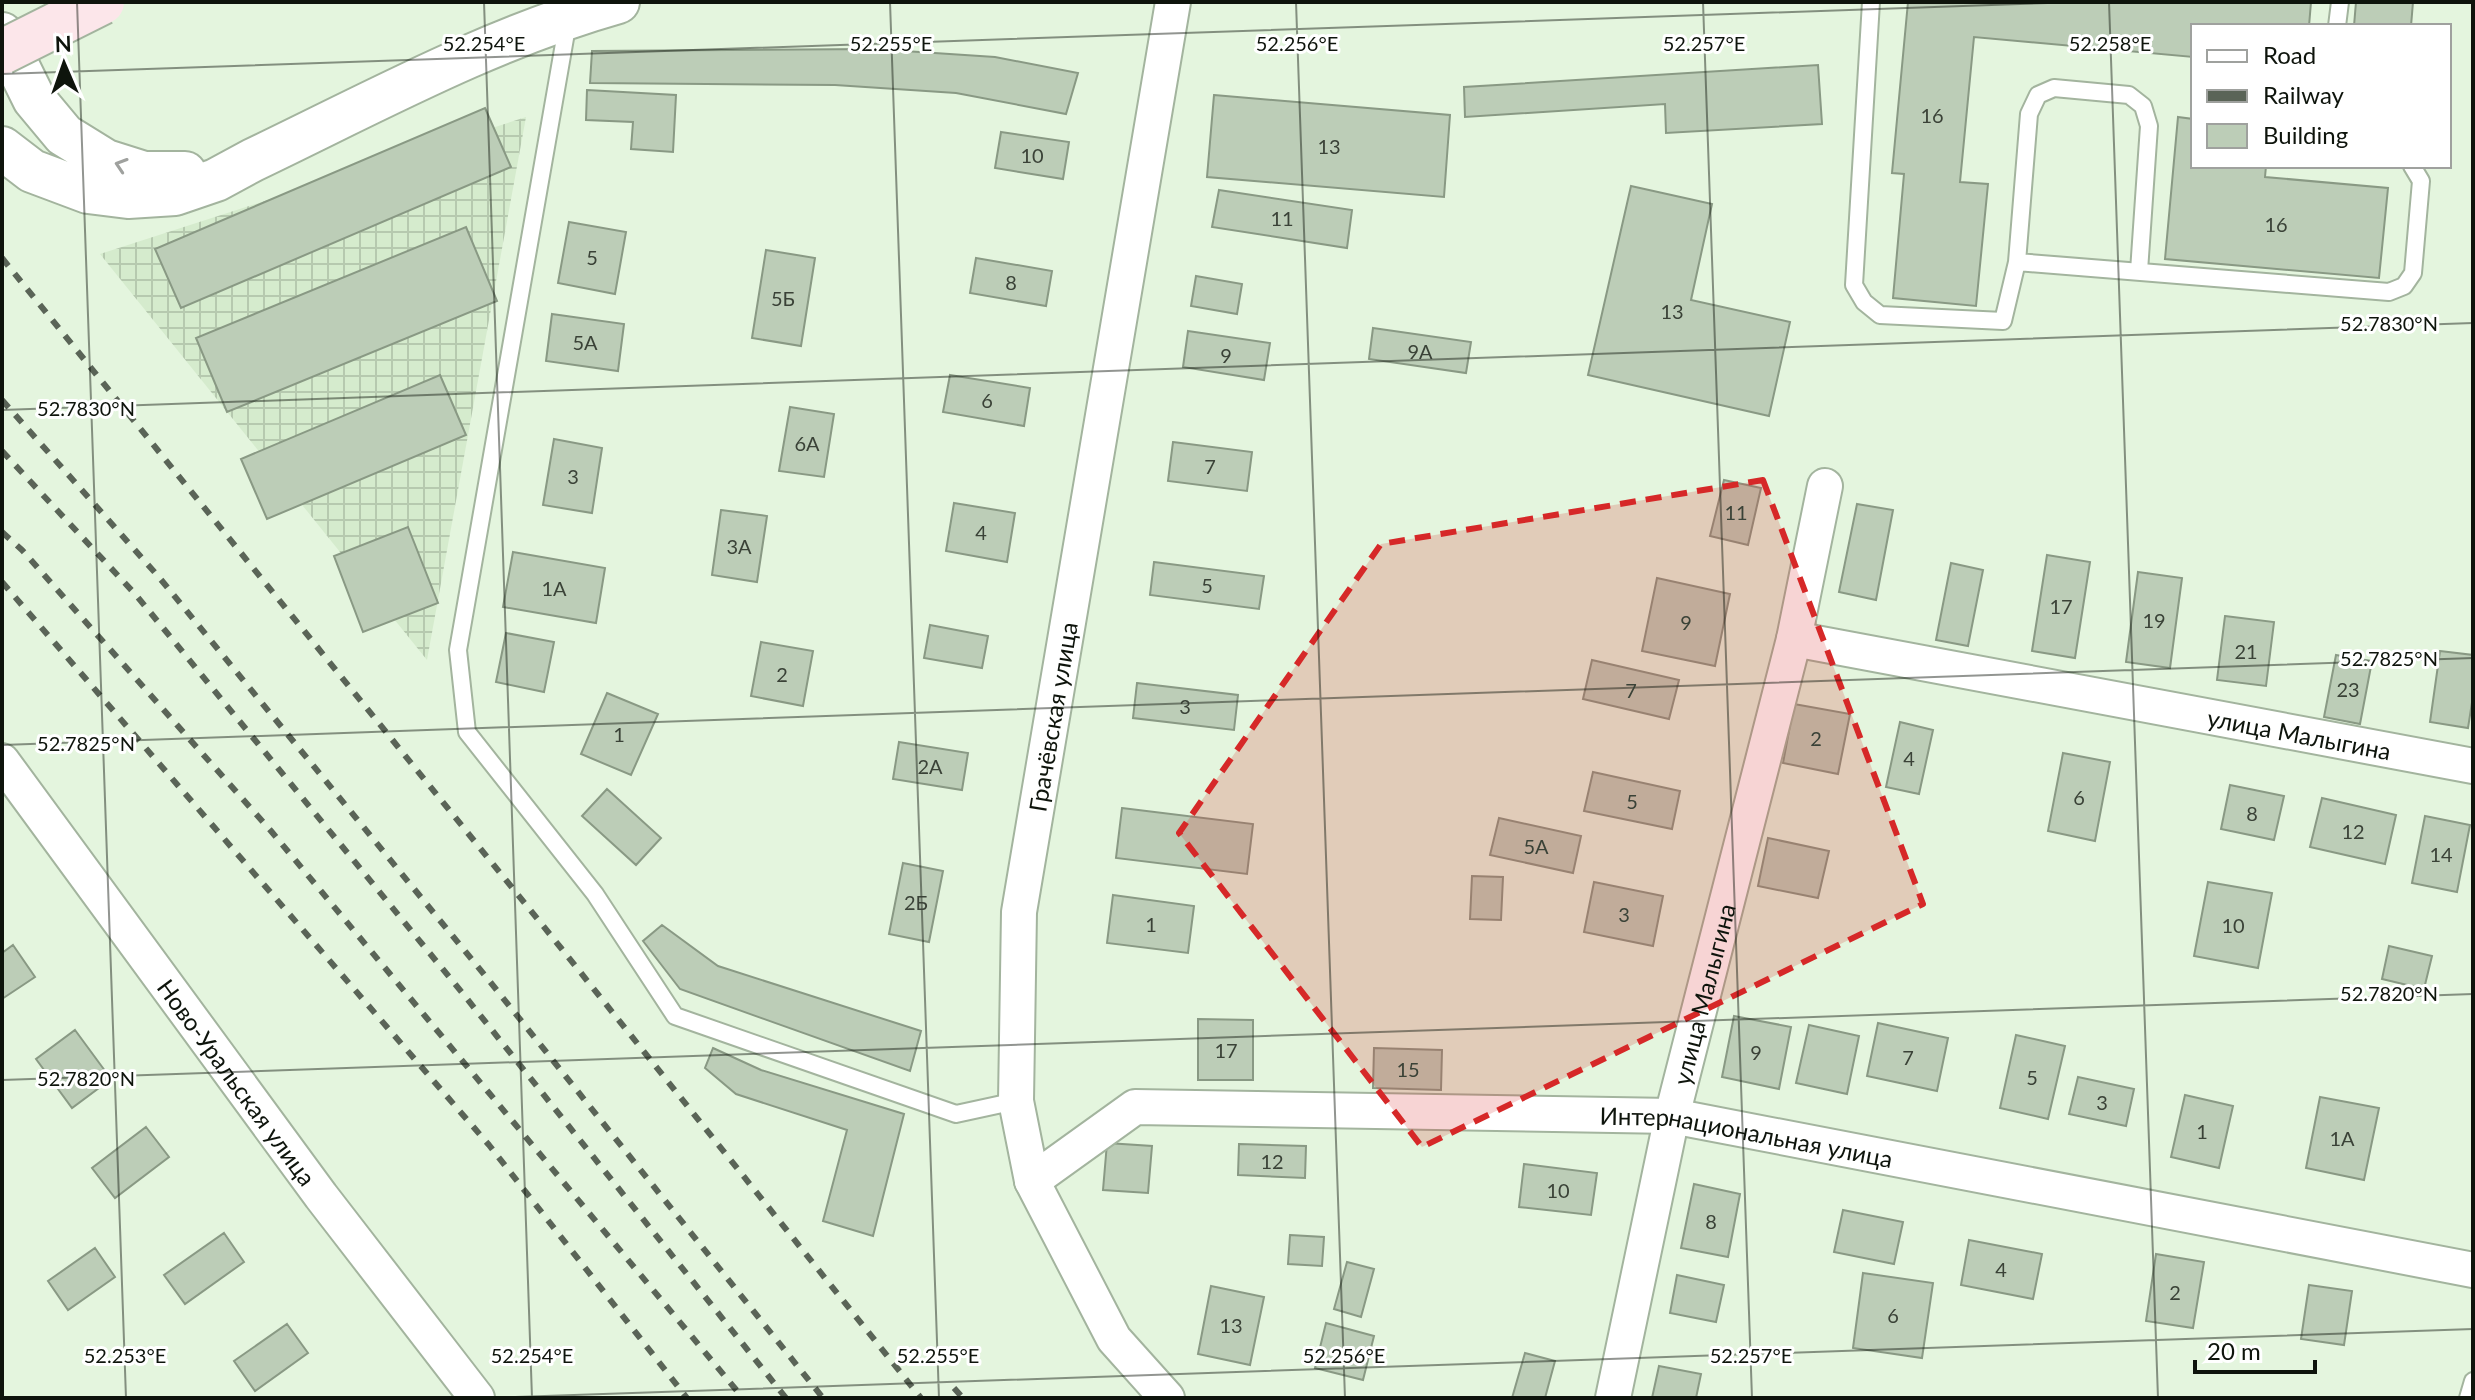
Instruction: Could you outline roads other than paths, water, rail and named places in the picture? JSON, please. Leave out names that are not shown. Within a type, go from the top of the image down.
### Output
[{"type":"main road","points":[[2,52],[102,2]]},
{"type":"street","points":[[2,148],[32,171],[88,192],[128,197],[175,194],[216,180],[501,42],[569,16],[618,2]]},
{"type":"street","name":"Грачёвская улица","points":[[1167,1398],[1114,1339],[1032,1181],[1016,1101],[1019,912],[1173,2]]},
{"type":"street","points":[[2,34],[34,99],[64,135],[106,161],[144,173],[186,173],[253,160]]},
{"type":"street","name":"улица Малыгина","points":[[1613,1398],[1672,1116],[1794,639],[1825,486]]},
{"type":"street","name":"улица Малыгина","points":[[1794,639],[2473,766]]},
{"type":"street","name":"Ново-Уральская улица","points":[[2,761],[321,1196],[477,1398]]},
{"type":"street","name":"Интернациональная улица","points":[[1032,1181],[1135,1107],[1672,1116],[2473,1270]]},
{"type":"lane","points":[[1871,2],[1854,285],[1864,302],[1880,315],[2003,321],[2017,262],[2029,114],[2038,95],[2054,88],[2129,95],[2143,106],[2149,126],[2139,271]]},
{"type":"lane","points":[[2337,24],[2340,2]]},
{"type":"lane","points":[[569,16],[458,650],[467,732],[595,894],[675,1016],[956,1114],[1016,1101]]},
{"type":"lane","points":[[2017,262],[2389,292],[2404,286],[2413,273],[2421,181],[2413,168]]},
{"type":"lane","points":[[2468,1398],[2473,1381]]},
{"type":"railway","points":[[2,258],[921,1398]]},
{"type":"railway","points":[[2,400],[158,576],[487,978],[823,1398]]},
{"type":"railway","points":[[2,451],[136,595],[464,995],[786,1398]]},
{"type":"railway","points":[[2,532],[22,550],[271,831],[743,1398]]},
{"type":"railway","points":[[2,582],[489,1145],[687,1398]]},
{"type":"railway","points":[[954,1388],[963,1398]]}]
